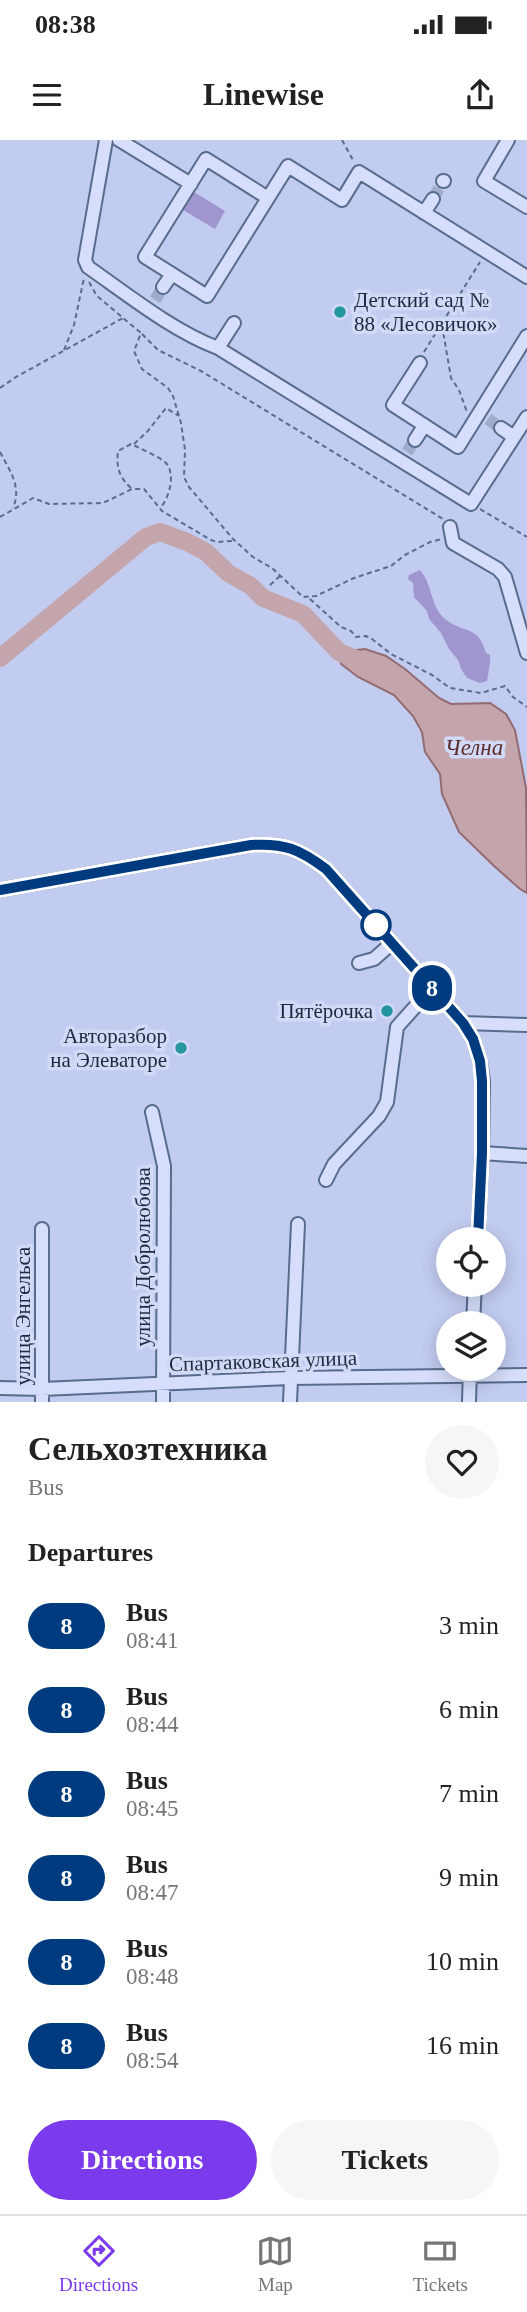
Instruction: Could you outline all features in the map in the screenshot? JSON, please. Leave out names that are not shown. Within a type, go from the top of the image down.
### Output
[{"type":"street","points":[[106,140],[85,260],[88,267],[152,304],[201,342],[218,348],[404,456],[471,504],[527,417]]},
{"type":"street","points":[[119,140],[191,184]]},
{"type":"street","points":[[508,140],[484,181],[527,207]]},
{"type":"street","points":[[268,198],[206,159],[145,257],[207,296],[288,166],[342,200],[359,172],[527,277]]},
{"type":"street","points":[[424,213],[433,199]]},
{"type":"street","points":[[163,287],[172,274]]},
{"type":"street","points":[[218,348],[234,323]]},
{"type":"street","points":[[420,363],[393,405],[458,447],[484,416],[527,335]]},
{"type":"street","points":[[415,440],[424,426]]},
{"type":"street","points":[[501,428],[514,437]]},
{"type":"street","points":[[447,533],[453,543],[498,569],[505,577],[527,653]]},
{"type":"street","points":[[0,890],[251,845],[290,846],[308,855],[326,869],[463,1023],[473,1039],[480,1061],[482,1081],[479,1227]]},
{"type":"street","points":[[359,963],[374,959],[392,943]]},
{"type":"street","points":[[326,1180],[334,1164],[379,1116],[387,1102],[397,1027],[432,988]]},
{"type":"street","points":[[463,1023],[527,1025]]},
{"type":"street","name":"улица Добролюбова","points":[[152,1112],[164,1166],[163,1402]]},
{"type":"street","points":[[482,1153],[527,1156]]},
{"type":"street","points":[[290,1402],[298,1224]]},
{"type":"street","name":"улица Энгельса","points":[[42,1229],[42,1395]]},
{"type":"street","name":"Спартаковская улица","points":[[0,1388],[42,1395],[163,1383],[436,1373]]},
{"type":"street","name":"Спартаковская улица","points":[[506,1374],[527,1375]]},
{"type":"street","points":[[469,1402],[470,1381]]},
{"type":"path","points":[[342,140],[359,172]]},
{"type":"path","points":[[420,363],[418,362],[486,252]]},
{"type":"path","points":[[88,267],[88,280],[97,296],[158,350],[201,371],[450,523],[447,533],[405,555],[391,566],[309,598]]},
{"type":"path","points":[[63,352],[74,325],[88,267]]},
{"type":"path","points":[[0,388],[123,318]]},
{"type":"path","points":[[442,323],[451,378],[459,390],[466,411],[484,416]]},
{"type":"path","points":[[141,333],[134,351],[137,360],[142,369],[168,388],[179,416],[186,450],[184,477],[210,514],[236,542],[356,637],[366,636],[372,639],[391,654],[432,675],[450,688],[481,693],[505,687],[527,706]]},
{"type":"path","points":[[133,445],[166,408],[179,416]]},
{"type":"path","points":[[132,489],[117,468],[118,451],[133,445],[165,461],[169,467],[169,492],[160,508]]},
{"type":"path","points":[[0,452],[18,491],[12,509]]},
{"type":"path","points":[[0,517],[33,498],[39,502],[66,505],[73,502],[103,503],[132,489],[144,489],[160,508],[211,540],[236,542]]},
{"type":"path","points":[[471,504],[527,537]]},
{"type":"path","points":[[270,585],[281,576]]},
{"type":"shaded area","points":[[194,192],[225,211],[215,229],[183,210]]},
{"type":"shaded area","points":[[420,570],[440,614],[452,624],[474,633],[490,655],[487,681],[480,683],[467,678],[441,633],[429,619],[427,611],[414,597],[413,583],[408,579],[409,575]]},
{"type":"water","name":"Челна","points":[[365,649],[386,656],[439,698],[451,704],[490,703],[506,714],[515,730],[526,788],[527,893],[459,832],[442,794],[440,774],[425,752],[422,732],[413,716],[394,695],[358,677],[341,664],[339,652]]},
{"type":"waterway","name":"Челна","points":[[0,658],[146,537],[160,532],[206,552],[228,573],[251,586],[263,598],[303,614],[339,652],[361,661]]},
{"type":"tunnel","points":[[433,199],[443,181]]},
{"type":"tunnel","points":[[155,300],[163,287]]},
{"type":"tunnel","points":[[488,419],[501,428]]},
{"type":"tunnel","points":[[407,452],[415,440]]},
{"type":"bus line","name":"8","points":[[0,890],[251,845],[290,846],[308,855],[326,869],[463,1023],[473,1039],[480,1061],[482,1081],[479,1227]]},
{"type":"place","name":"Детский сад № 88 «Лесовичок»","points":[[340,312]]},
{"type":"place","name":"Пятёрочка","points":[[387,1011]]},
{"type":"place","name":"Авторазбор на Элеваторе","points":[[181,1048]]}]
